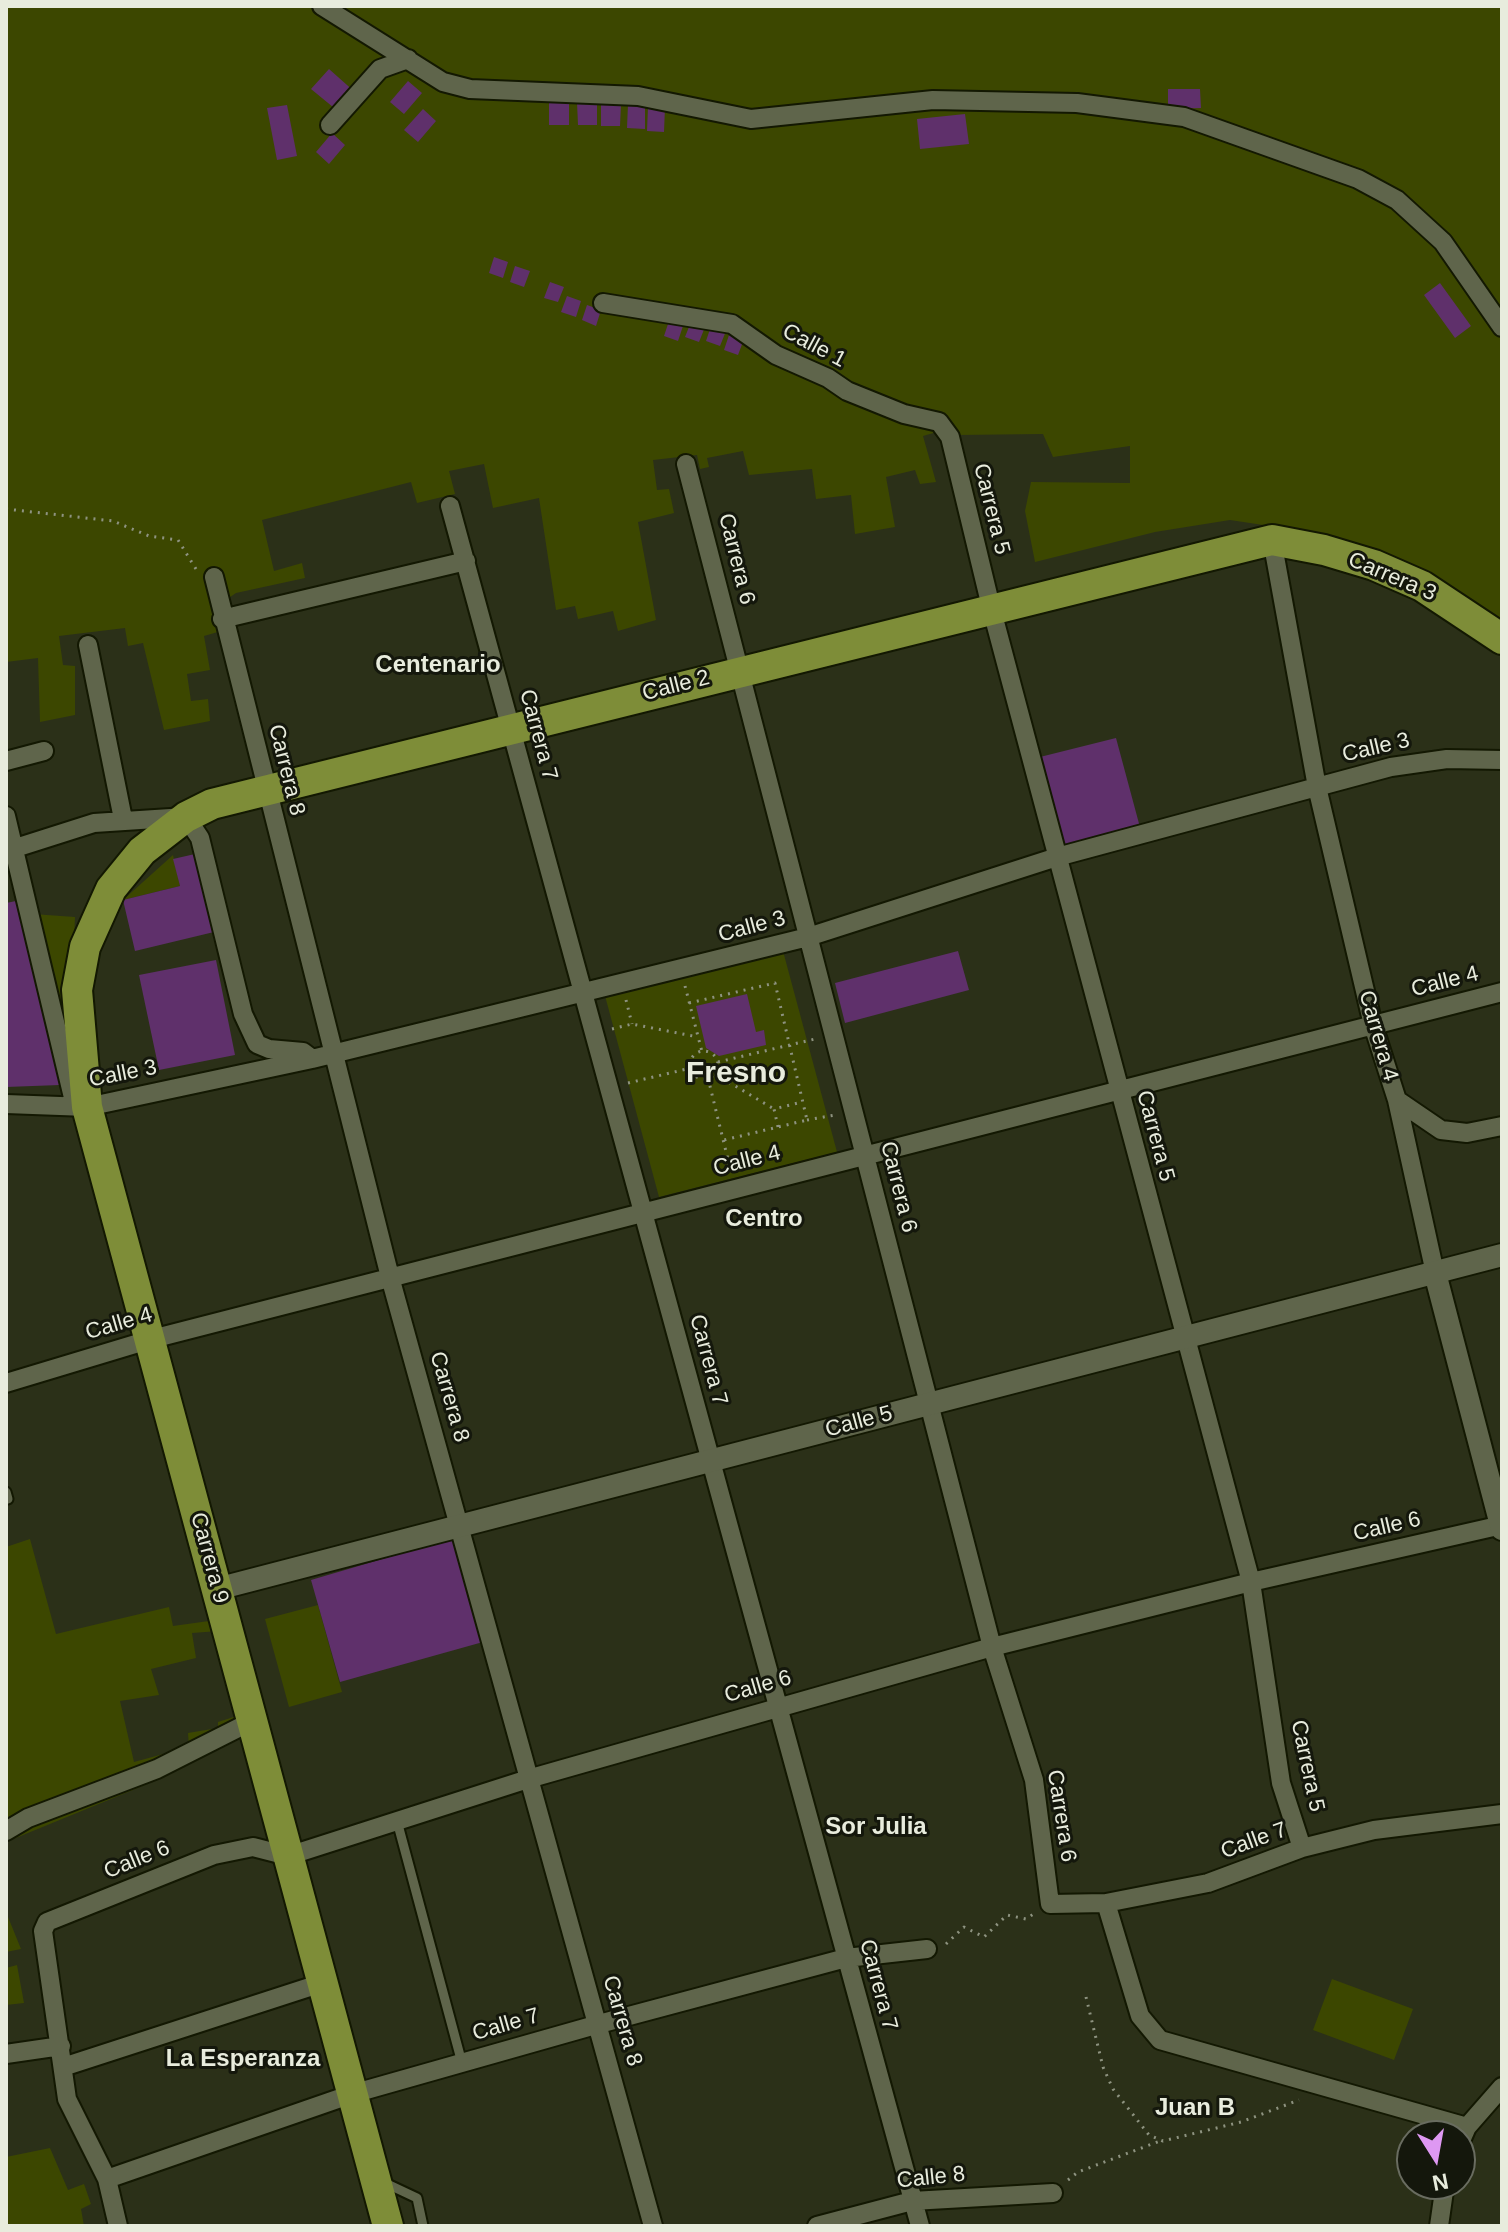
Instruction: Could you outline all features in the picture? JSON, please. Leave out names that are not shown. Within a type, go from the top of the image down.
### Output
[{"type":"highway","name":"Calle 2","points":[[111,889],[142,851],[186,817],[212,804],[991,607],[1272,540]]},
{"type":"highway","name":"Carrera 3","points":[[1272,540],[1324,550],[1374,565],[1422,586],[1467,612],[1502,639]]},
{"type":"highway","name":"Carrera 9","points":[[111,889],[85,947],[77,990],[81,1107],[152,1339],[388,2226]]},
{"type":"street","points":[[322,6],[443,82],[470,89],[638,96],[751,119],[933,100],[1077,103],[1184,117],[1358,179],[1397,200],[1443,242],[1502,327]]},
{"type":"street","points":[[330,125],[380,69],[408,59]]},
{"type":"street","name":"Calle 1","points":[[603,303],[732,324],[776,355],[828,378],[847,391],[904,414],[939,422],[950,437]]},
{"type":"street","name":"Carrera 5","points":[[950,437],[991,607],[1251,1582],[1281,1783],[1302,1848]]},
{"type":"street","name":"Carrera 6","points":[[686,464],[992,1647],[1034,1780],[1050,1904]]},
{"type":"street","name":"Carrera 7","points":[[450,506],[920,2226]]},
{"type":"street","name":"Carrera 4","points":[[1272,540],[1317,787],[1373,1025],[1397,1100],[1435,1273],[1502,1527]]},
{"type":"street","points":[[222,619],[466,561]]},
{"type":"street","name":"Carrera 8","points":[[214,577],[222,619],[390,1277],[653,2226]]},
{"type":"street","points":[[88,645],[123,819]]},
{"type":"street","points":[[6,761],[44,751]]},
{"type":"street","name":"Calle 3","points":[[6,1104],[81,1107],[335,1054],[808,937],[1057,857],[1391,767],[1447,759],[1502,760]]},
{"type":"street","points":[[6,816],[9,850],[81,1107]]},
{"type":"street","points":[[9,850],[94,823],[186,817],[200,838],[243,1014],[257,1044],[269,1049],[303,1052],[312,1059]]},
{"type":"street","name":"Calle 4","points":[[6,1383],[152,1339],[1502,992]]},
{"type":"street","points":[[1397,1100],[1441,1130],[1467,1133],[1502,1126]]},
{"type":"street","name":"Calle 5","points":[[217,1589],[1502,1255]]},
{"type":"street","name":"Calle 6","points":[[61,2046],[44,1927],[47,1922],[214,1855],[253,1847],[288,1856],[528,1779],[992,1647],[1251,1582],[1502,1527]]},
{"type":"street","points":[[6,1831],[28,1818],[157,1769],[252,1721]]},
{"type":"street","name":"Calle 7","points":[[1050,1904],[1106,1903],[1208,1883],[1302,1848],[1374,1830],[1502,1814]]},
{"type":"street","points":[[1106,1903],[1140,2016],[1160,2040],[1333,2088],[1422,2120]]},
{"type":"street","name":"Calle 7","points":[[107,2179],[352,2094],[599,2024],[846,1958],[927,1949]]},
{"type":"street","points":[[63,2067],[322,1983]]},
{"type":"street","points":[[6,2054],[61,2046],[67,2099],[107,2179],[118,2226]]},
{"type":"street","points":[[1475,2120],[1502,2087]]},
{"type":"street","name":"Calle 8","points":[[817,2226],[912,2201],[1053,2193]]},
{"type":"street","points":[[1439,2226],[1443,2200]]},
{"type":"lane","points":[[397,1821],[462,2063]]},
{"type":"lane","points":[[376,2179],[417,2198],[423,2226]]},
{"type":"path","points":[[6,509],[113,521],[156,538],[178,540],[185,545],[197,570],[214,577]]},
{"type":"path","points":[[680,971],[702,1052]]},
{"type":"path","points":[[689,1003],[775,983],[807,1120]]},
{"type":"path","points":[[621,984],[632,1024],[698,1037]]},
{"type":"path","points":[[718,1062],[833,1034]]},
{"type":"path","points":[[702,1052],[712,1053],[718,1062],[715,1074],[708,1078],[697,1077],[691,1068],[693,1058],[702,1052]]},
{"type":"path","points":[[609,1087],[691,1068]]},
{"type":"path","points":[[715,1074],[774,1109],[803,1102]]},
{"type":"path","points":[[708,1078],[734,1189]]},
{"type":"path","points":[[774,1109],[778,1127]]},
{"type":"path","points":[[724,1140],[854,1112]]},
{"type":"path","points":[[927,1949],[952,1943],[964,1927],[984,1937],[1007,1915],[1026,1919],[1050,1904]]},
{"type":"path","points":[[1086,1997],[1103,2067],[1113,2089],[1149,2135],[1163,2141]]},
{"type":"path","points":[[1053,2193],[1078,2172],[1163,2141],[1241,2122],[1333,2088]]},
{"type":"green space","points":[[6,6],[1502,6],[1502,640],[1371,551],[1336,536],[1230,520],[1155,532],[1035,562],[1025,511],[1031,482],[1130,483],[1130,446],[1053,457],[1043,434],[957,435],[944,430],[923,436],[936,482],[920,484],[915,470],[886,477],[895,527],[855,534],[851,495],[816,499],[812,469],[749,475],[743,451],[707,458],[709,467],[700,469],[697,455],[653,460],[657,490],[669,489],[674,513],[638,522],[656,620],[618,631],[613,611],[578,619],[575,606],[556,610],[539,498],[493,508],[484,464],[449,471],[455,494],[417,503],[411,482],[262,520],[274,571],[302,563],[305,578],[236,593],[223,602],[228,629],[204,636],[210,670],[187,674],[191,701],[208,699],[210,721],[164,730],[143,643],[128,646],[125,628],[59,636],[63,665],[75,666],[75,715],[40,722],[38,658],[6,662]]},
{"type":"green space","points":[[173,855],[180,886],[123,900]]},
{"type":"green space","points":[[33,914],[75,917],[71,1008],[83,1101]]},
{"type":"green space","points":[[783,951],[837,1152],[659,1197],[604,992]]},
{"type":"green space","points":[[30,1539],[56,1634],[169,1607],[173,1626],[216,1620],[219,1631],[192,1633],[196,1658],[151,1669],[159,1695],[120,1701],[134,1762],[189,1747],[188,1733],[218,1728],[218,1722],[243,1714],[200,1751],[199,1758],[164,1769],[167,1776],[6,1842],[6,1547]]},
{"type":"green space","points":[[318,1605],[342,1692],[289,1707],[265,1619]]},
{"type":"green space","points":[[6,1912],[21,1949],[6,1952]]},
{"type":"green space","points":[[17,1965],[24,2003],[6,2005],[6,1968]]},
{"type":"green space","points":[[1332,1979],[1413,2009],[1394,2060],[1313,2030]]},
{"type":"green space","points":[[50,2148],[68,2190],[84,2184],[91,2204],[81,2209],[84,2226],[6,2226],[6,2157]]},
{"type":"building","points":[[329,69],[356,93],[339,112],[311,89]]},
{"type":"building","points":[[408,81],[422,93],[404,114],[390,102]]},
{"type":"building","points":[[1168,89],[1200,89],[1201,108],[1168,109]]},
{"type":"building","points":[[577,102],[597,102],[597,125],[578,125]]},
{"type":"building","points":[[549,103],[569,103],[569,125],[549,125]]},
{"type":"building","points":[[601,104],[621,104],[620,126],[601,126]]},
{"type":"building","points":[[628,104],[645,104],[645,129],[627,128]]},
{"type":"building","points":[[287,105],[297,156],[277,160],[267,108]]},
{"type":"building","points":[[648,107],[665,107],[664,132],[647,131]]},
{"type":"building","points":[[423,109],[436,121],[418,142],[404,130]]},
{"type":"building","points":[[965,114],[969,144],[920,149],[917,119]]},
{"type":"building","points":[[332,133],[345,145],[329,164],[316,152]]},
{"type":"building","points":[[494,257],[508,262],[503,278],[489,273]]},
{"type":"building","points":[[515,266],[530,271],[524,287],[510,282]]},
{"type":"building","points":[[550,282],[564,287],[558,302],[544,298]]},
{"type":"building","points":[[1440,283],[1471,326],[1455,338],[1424,295]]},
{"type":"building","points":[[567,296],[581,301],[576,317],[561,312]]},
{"type":"building","points":[[587,305],[601,310],[596,326],[582,320]]},
{"type":"building","points":[[669,321],[683,326],[678,341],[664,336]]},
{"type":"building","points":[[691,322],[705,327],[699,342],[685,337]]},
{"type":"building","points":[[711,326],[726,331],[720,346],[706,341]]},
{"type":"building","points":[[729,335],[744,339],[738,355],[724,350]]},
{"type":"building","points":[[1116,738],[1141,831],[1060,851],[1036,758]]},
{"type":"building","points":[[195,854],[214,932],[135,951],[123,900],[180,886],[173,859]]},
{"type":"building","points":[[21,900],[60,1085],[6,1087],[6,903]]},
{"type":"building","points":[[958,951],[969,990],[845,1023],[835,983]]},
{"type":"building","points":[[216,960],[235,1055],[159,1070],[139,975]]},
{"type":"building","points":[[747,994],[756,1032],[764,1030],[766,1045],[719,1056],[706,1048],[696,1006]]},
{"type":"building","points":[[457,1537],[483,1642],[340,1682],[311,1580]]},
{"type":"district","name":"Centenario","points":[[438,665]]},
{"type":"district","name":"Fresno","points":[[736,1074]]},
{"type":"district","name":"Centro","points":[[764,1219]]},
{"type":"district","name":"Sor Julia","points":[[876,1827]]},
{"type":"district","name":"La Esperanza","points":[[243,2059]]},
{"type":"district","name":"Juan B","points":[[1195,2108]]}]
